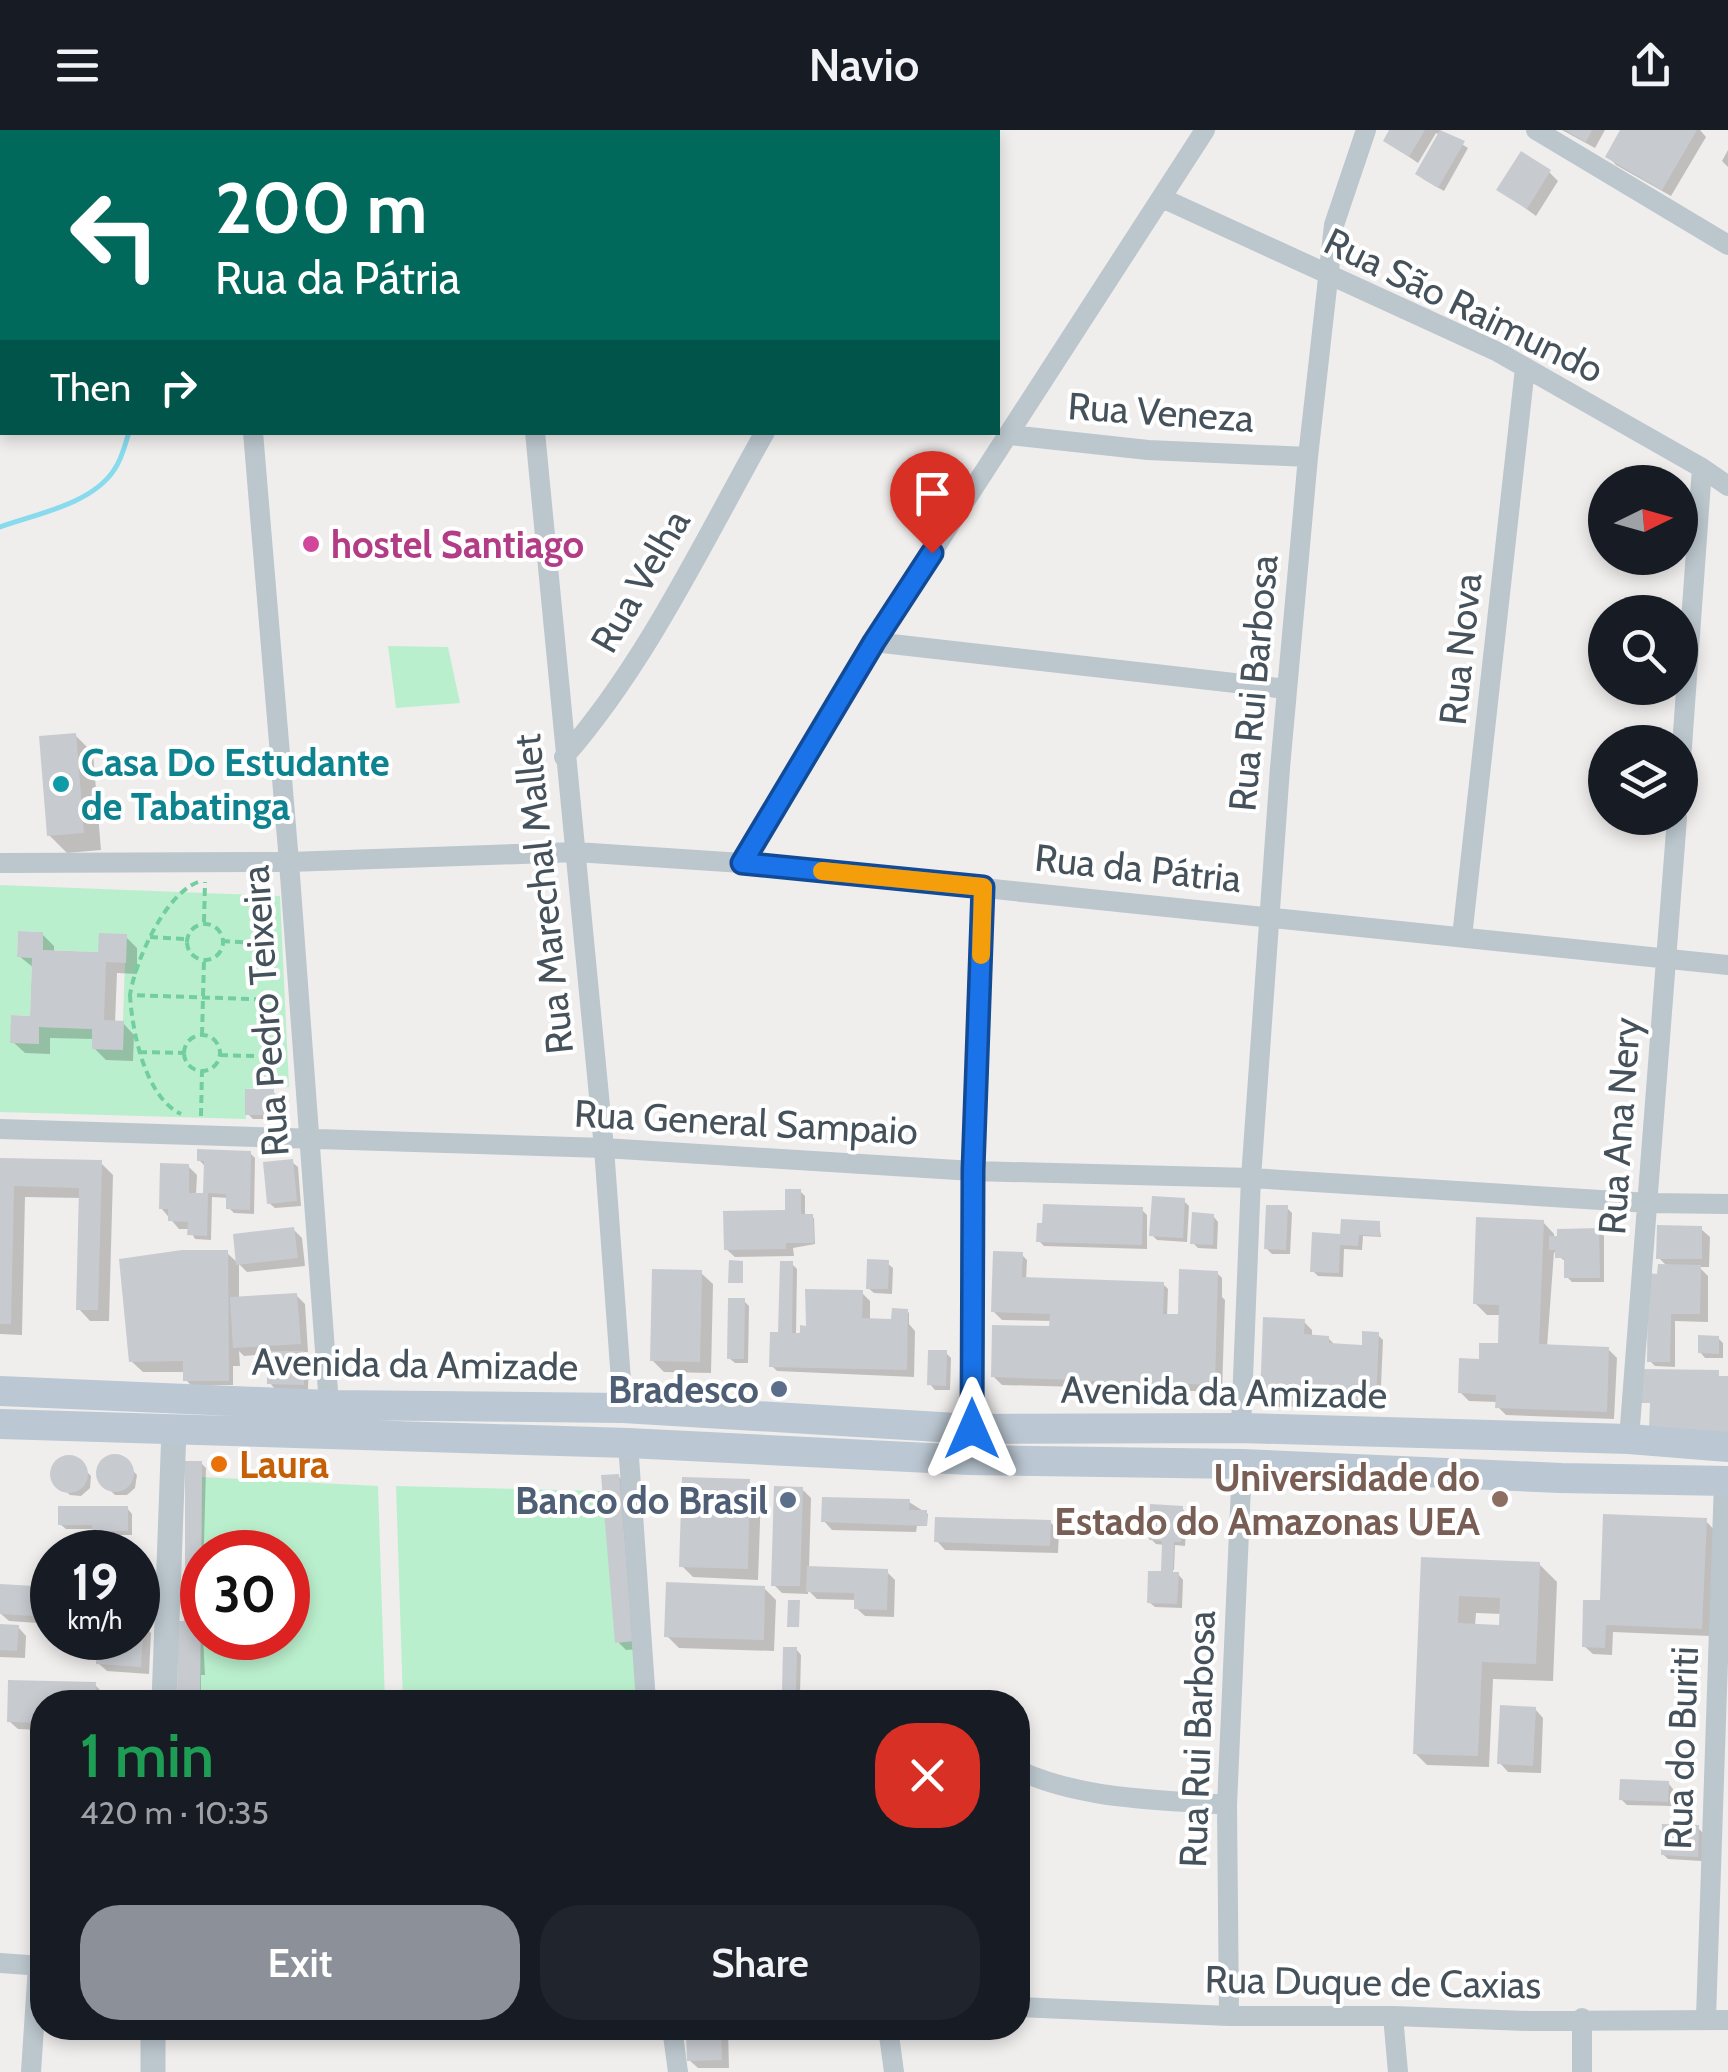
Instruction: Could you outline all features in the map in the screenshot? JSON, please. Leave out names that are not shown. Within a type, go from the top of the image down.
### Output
[{"type":"main road","name":"Avenida da Amizade","points":[[0,1391],[329,1405],[623,1408],[972,1429],[1241,1428],[1629,1439],[1728,1446]]},
{"type":"main road","points":[[53,1394],[56,1426]]},
{"type":"main road","points":[[509,1406],[517,1440]]},
{"type":"main road","points":[[814,1451],[815,1419]]},
{"type":"main road","name":"Avenida da Amizade","points":[[0,1424],[628,1444],[970,1460],[1242,1464],[1726,1481]]},
{"type":"main road","points":[[1561,1478],[1562,1440]]},
{"type":"street","points":[[742,863],[874,642],[1206,130]]},
{"type":"street","name":"Rua Rui Barbosa","points":[[1241,1428],[1251,1178],[1308,457],[1334,225],[1366,130]]},
{"type":"street","points":[[1536,130],[1728,245]]},
{"type":"street","name":"Rua São Raimundo","points":[[1162,198],[1498,352],[1728,486]]},
{"type":"street","name":"Rua Nova","points":[[1462,938],[1525,368]]},
{"type":"street","name":"Rua Pedro Teixeira","points":[[254,435],[329,1405]]},
{"type":"street","name":"Rua Marechal Mallet","points":[[535,435],[604,1148],[623,1408]]},
{"type":"street","name":"Rua Velha","points":[[564,757],[609,702],[763,435]]},
{"type":"street","name":"Rua Veneza","points":[[1010,435],[1148,450],[1308,457]]},
{"type":"street","points":[[1684,725],[1702,468]]},
{"type":"street","points":[[874,642],[1287,689]]},
{"type":"street","name":"Rua Ana Nery","points":[[1629,1439],[1676,835]]},
{"type":"street","name":"Rua da Pátria","points":[[0,863],[290,862],[576,852],[742,863],[1728,965]]},
{"type":"street","points":[[970,1460],[973,1170],[983,887]]},
{"type":"street","name":"Rua General Sampaio","points":[[0,1129],[604,1148],[973,1170],[1251,1178],[1648,1203],[1728,1204]]},
{"type":"street","points":[[164,1690],[174,1429]]},
{"type":"street","points":[[628,1444],[645,1690]]},
{"type":"street","name":"Rua Rui Barbosa","points":[[1229,2016],[1227,1805],[1242,1464]]},
{"type":"street","name":"Rua do Buriti","points":[[1706,2018],[1726,1481]]},
{"type":"street","points":[[1030,1776],[1101,1794],[1227,1805]]},
{"type":"street","points":[[0,1964],[30,1966]]},
{"type":"street","name":"Rua Duque de Caxias","points":[[1030,2008],[1229,2016],[1728,2020]]},
{"type":"street","points":[[1393,2016],[1398,2072]]},
{"type":"street","points":[[1582,2018],[1582,2072]]},
{"type":"street","points":[[32,2072],[34,2040]]},
{"type":"street","points":[[153,2040],[153,2072]]},
{"type":"street","points":[[674,2040],[678,2072]]},
{"type":"street","points":[[890,2040],[894,2072]]},
{"type":"path","points":[[202,1071],[201,1117],[186,1116],[169,1107],[139,1052],[131,1025],[130,995],[133,971],[163,916],[190,885],[205,879],[204,924]]},
{"type":"path","points":[[204,924],[219,931],[222,941],[215,956],[204,960],[191,954],[187,940],[192,929],[204,924]]},
{"type":"path","points":[[150,938],[187,940]]},
{"type":"path","points":[[222,941],[296,945]]},
{"type":"path","points":[[202,1036],[204,960]]},
{"type":"path","points":[[130,995],[299,1001]]},
{"type":"path","points":[[202,1036],[216,1042],[220,1055],[212,1068],[202,1071],[189,1065],[184,1054],[190,1040],[202,1036]]},
{"type":"path","points":[[139,1052],[184,1054]]},
{"type":"path","points":[[220,1055],[303,1058]]},
{"type":"green space","points":[[388,646],[448,647],[460,703],[396,708]]},
{"type":"green space","points":[[0,885],[280,896],[289,1087],[245,1089],[246,1119],[0,1112]],"holes":[[[18,931],[43,932],[43,950],[98,952],[126,934],[122,1050],[92,1049],[92,1029],[39,1027],[38,1044],[11,1015],[30,1016],[32,958],[17,957]]]},
{"type":"green space","points":[[202,1477],[378,1486],[385,1690],[200,1690],[200,1660],[310,1660],[310,1530],[202,1530]]},
{"type":"green space","points":[[396,1486],[603,1491],[616,1643],[633,1641],[637,1690],[403,1690]]},
{"type":"building","points":[[1389,130],[1425,130],[1409,157],[1383,141]]},
{"type":"building","points":[[1440,130],[1465,141],[1438,188],[1415,174]]},
{"type":"building","points":[[1565,130],[1592,130],[1586,142]]},
{"type":"building","points":[[1620,130],[1697,130],[1662,190],[1605,157]]},
{"type":"building","points":[[1521,151],[1551,170],[1527,209],[1496,190]]},
{"type":"building","name":"Casa Do Estudante de Tabatinga","points":[[76,733],[84,833],[47,836],[39,736]]},
{"type":"building","points":[[18,931],[43,932],[43,950],[98,952],[99,933],[127,934],[126,963],[106,962],[104,1020],[124,1021],[123,1050],[92,1049],[92,1029],[39,1027],[39,1044],[10,1043],[11,1015],[30,1016],[32,958],[17,957]]},
{"type":"building","points":[[245,1089],[274,1089],[274,1115],[245,1115]]},
{"type":"building","points":[[197,1149],[251,1151],[250,1210],[226,1209],[226,1194],[208,1193],[207,1236],[187,1235],[188,1222],[168,1221],[168,1209],[159,1209],[160,1163],[189,1164],[189,1193],[203,1193],[204,1161],[197,1161]]},
{"type":"building","points":[[0,1158],[102,1160],[98,1310],[76,1310],[79,1188],[14,1186],[11,1324],[0,1324]]},
{"type":"building","points":[[293,1159],[297,1201],[267,1204],[263,1162]]},
{"type":"building","points":[[785,1189],[801,1189],[801,1214],[813,1214],[814,1243],[786,1243],[786,1249],[724,1250],[723,1211],[785,1210]]},
{"type":"building","points":[[1152,1196],[1185,1198],[1183,1238],[1149,1236]]},
{"type":"building","points":[[1043,1204],[1143,1207],[1142,1245],[1036,1242]]},
{"type":"building","points":[[1266,1205],[1288,1205],[1286,1250],[1264,1249]]},
{"type":"building","points":[[1192,1212],[1214,1214],[1213,1245],[1190,1244]]},
{"type":"building","points":[[1476,1217],[1544,1220],[1539,1344],[1609,1347],[1607,1412],[1495,1408],[1496,1395],[1458,1393],[1459,1358],[1479,1359],[1479,1343],[1498,1343],[1499,1305],[1473,1304]]},
{"type":"building","points":[[1341,1219],[1380,1221],[1380,1236],[1359,1235],[1358,1246],[1340,1245],[1339,1273],[1310,1272],[1312,1232],[1340,1234]]},
{"type":"building","points":[[1657,1225],[1702,1226],[1702,1259],[1656,1259]]},
{"type":"building","points":[[294,1227],[298,1258],[236,1265],[233,1234]]},
{"type":"building","points":[[1599,1228],[1600,1278],[1564,1278],[1564,1258],[1555,1258],[1555,1250],[1549,1250],[1549,1236],[1557,1236],[1557,1229]]},
{"type":"building","points":[[182,1250],[228,1250],[229,1381],[183,1381],[183,1361],[129,1362],[119,1259]]},
{"type":"building","points":[[993,1251],[1023,1252],[1022,1277],[1164,1282],[1163,1314],[1178,1314],[1179,1269],[1218,1271],[1215,1385],[991,1377],[992,1325],[1049,1326],[1050,1314],[991,1312]]},
{"type":"building","points":[[867,1259],[889,1260],[888,1289],[866,1289]]},
{"type":"building","points":[[729,1260],[743,1261],[743,1283],[728,1283]]},
{"type":"building","points":[[780,1261],[793,1261],[792,1333],[800,1333],[800,1325],[806,1326],[805,1289],[863,1290],[862,1318],[891,1319],[892,1308],[908,1309],[907,1370],[769,1367],[770,1332],[778,1332]]},
{"type":"building","points":[[1658,1264],[1701,1265],[1700,1314],[1671,1314],[1670,1362],[1647,1362],[1648,1273],[1657,1274]]},
{"type":"building","points":[[652,1269],[702,1270],[700,1362],[650,1361]]},
{"type":"building","points":[[297,1293],[301,1344],[233,1348],[230,1297]]},
{"type":"building","points":[[728,1298],[745,1298],[744,1359],[727,1359]]},
{"type":"building","points":[[1263,1317],[1305,1319],[1304,1334],[1329,1336],[1329,1343],[1362,1345],[1362,1331],[1379,1332],[1376,1404],[1260,1399]]},
{"type":"building","points":[[1698,1335],[1719,1336],[1719,1354],[1698,1353]]},
{"type":"building","points":[[928,1350],[947,1350],[946,1386],[927,1385]]},
{"type":"building","points":[[267,1351],[304,1351],[304,1385],[267,1384]]},
{"type":"building","points":[[1642,1369],[1719,1370],[1719,1376],[1728,1376],[1728,1434],[1669,1433],[1669,1427],[1649,1427],[1650,1403],[1641,1403]]},
{"type":"building","points":[[115,1454],[128,1460],[134,1473],[128,1486],[115,1492],[102,1486],[96,1473],[102,1460]]},
{"type":"building","points":[[69,1455],[82,1461],[88,1474],[82,1487],[69,1493],[56,1487],[50,1474],[56,1461]]},
{"type":"building","points":[[185,1461],[202,1461],[201,1530],[185,1530]]},
{"type":"building","points":[[619,1474],[633,1641],[615,1643],[601,1475]]},
{"type":"building","points":[[682,1477],[750,1479],[748,1569],[679,1567]]},
{"type":"building","points":[[774,1486],[803,1487],[800,1586],[771,1586]]},
{"type":"building","points":[[822,1497],[910,1499],[909,1510],[927,1510],[927,1526],[821,1522]]},
{"type":"building","points":[[1150,1504],[1183,1506],[1181,1542],[1174,1542],[1173,1572],[1179,1572],[1177,1604],[1147,1603],[1148,1571],[1161,1571],[1162,1541],[1149,1540]]},
{"type":"building","points":[[58,1506],[128,1506],[128,1530],[58,1525]]},
{"type":"building","points":[[1603,1514],[1707,1518],[1702,1629],[1606,1625],[1605,1648],[1582,1647],[1583,1600],[1600,1600]]},
{"type":"building","points":[[935,1517],[1051,1520],[1050,1546],[934,1542]]},
{"type":"building","name":"Universidade do Estado do Amazonas UEA","points":[[1421,1557],[1540,1562],[1536,1664],[1482,1662],[1478,1756],[1413,1754]],"holes":[[[1459,1596],[1500,1598],[1499,1625],[1458,1623]]]},
{"type":"building","points":[[807,1566],[888,1569],[887,1610],[854,1609],[854,1593],[806,1592]]},
{"type":"building","points":[[666,1582],[765,1586],[764,1640],[664,1637]]},
{"type":"building","points":[[0,1584],[30,1586],[30,1616],[0,1614]]},
{"type":"building","points":[[788,1600],[800,1600],[799,1627],[787,1627]]},
{"type":"building","points":[[178,1621],[180,1660],[200,1660],[200,1690],[177,1690]]},
{"type":"building","points":[[0,1624],[19,1625],[17,1651],[0,1650]]},
{"type":"building","points":[[783,1647],[797,1647],[796,1690],[782,1690]]},
{"type":"building","points":[[96,1660],[141,1660],[141,1667],[96,1664]]},
{"type":"building","points":[[8,1680],[96,1682],[96,1690],[30,1690],[30,1723],[7,1722]]},
{"type":"building","points":[[1500,1705],[1536,1707],[1533,1766],[1497,1764]]},
{"type":"building","points":[[1620,1779],[1669,1781],[1668,1802],[1619,1800]]},
{"type":"building","points":[[1662,1824],[1699,1825],[1698,1857],[1661,1855]]},
{"type":"building","points":[[686,2040],[721,2040],[722,2060],[687,2061]]},
{"type":"waterway","points":[[0,527],[78,500],[92,491],[117,466],[128,435]]},
{"type":"slow traffic","points":[[822,871],[983,887],[981,955]]},
{"type":"place","name":"hostel Santiago","points":[[311,544]]},
{"type":"place","name":"Casa Do Estudante de Tabatinga","points":[[61,784]]},
{"type":"place","name":"Bradesco","points":[[779,1389]]},
{"type":"place","name":"Laura","points":[[219,1464]]},
{"type":"place","name":"Universidade do Estado do Amazonas UEA","points":[[1500,1499]]},
{"type":"place","name":"Banco do Brasil","points":[[788,1500]]},
{"type":"route","points":[[932,553],[742,863],[983,887],[973,1170],[972,1429]]}]
